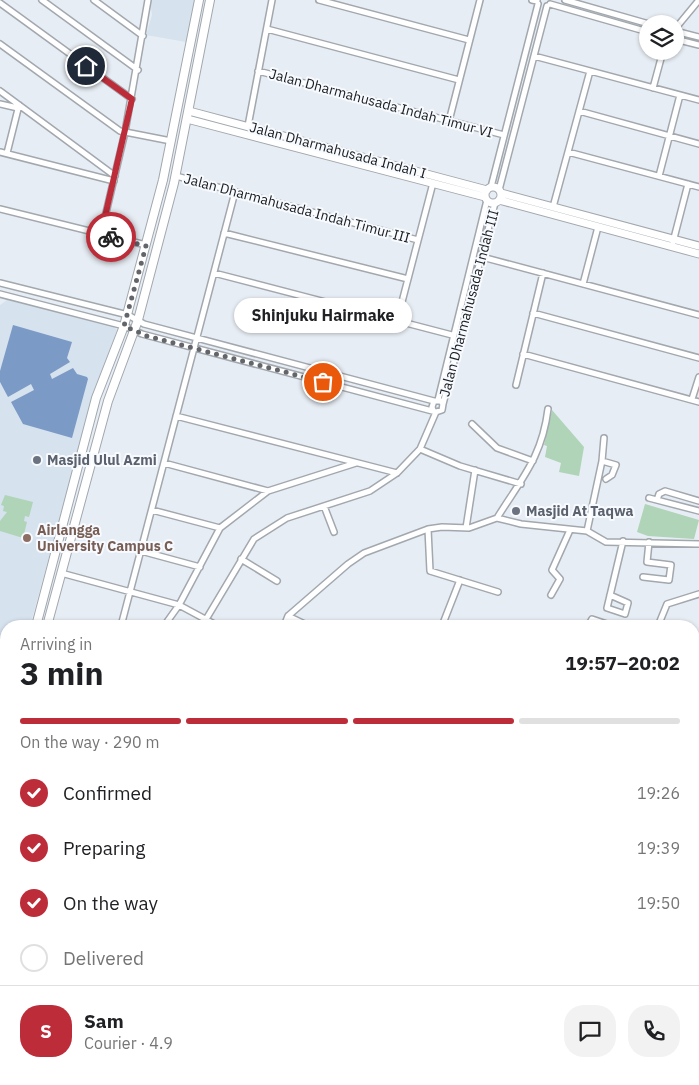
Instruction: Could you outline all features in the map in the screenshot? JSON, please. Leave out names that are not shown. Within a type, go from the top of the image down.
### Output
[{"type":"main road","points":[[38,620],[96,398],[128,314],[146,246],[163,180],[199,0]]},
{"type":"main road","points":[[48,620],[108,401],[138,320],[175,180],[210,0]]},
{"type":"main road","points":[[190,44],[194,39],[202,42]]},
{"type":"main road","name":"Jalan Dharmahusada Indah I","points":[[188,115],[248,126],[433,183],[487,194]]},
{"type":"main road","name":"Jalan Dharmahusada Indah I","points":[[188,115],[487,194]]},
{"type":"main road","points":[[163,180],[168,184],[175,180]]},
{"type":"main road","points":[[487,194],[553,207],[673,243],[699,254]]},
{"type":"main road","points":[[487,194],[499,196],[598,227],[673,243],[699,246]]},
{"type":"street","points":[[42,0],[138,70]]},
{"type":"street","points":[[94,0],[143,35]]},
{"type":"street","points":[[101,234],[126,132],[138,70],[148,0]]},
{"type":"street","points":[[248,126],[272,0]]},
{"type":"street","points":[[319,0],[470,40]]},
{"type":"street","points":[[449,121],[480,0]]},
{"type":"street","points":[[566,0],[639,21]]},
{"type":"street","points":[[684,19],[699,0]]},
{"type":"street","points":[[536,1],[549,3],[639,29]]},
{"type":"street","name":"Jalan Dharmahusada Indah III","points":[[434,411],[432,407],[436,400],[487,194],[504,135],[536,1]]},
{"type":"street","points":[[0,2],[132,99]]},
{"type":"street","name":"Jalan Dharmahusada Indah III","points":[[443,404],[549,3]]},
{"type":"street","points":[[267,29],[459,80]]},
{"type":"street","points":[[684,33],[699,37]]},
{"type":"street","points":[[684,41],[699,45]]},
{"type":"street","points":[[0,44],[120,131],[171,141]]},
{"type":"street","points":[[534,56],[699,100]]},
{"type":"street","points":[[653,88],[661,60]]},
{"type":"street","name":"Jalan Dharmahusada Indah Timur VI","points":[[258,71],[504,135]]},
{"type":"street","points":[[553,207],[590,71]]},
{"type":"street","points":[[0,91],[115,178]]},
{"type":"street","points":[[659,176],[680,95]]},
{"type":"street","points":[[0,104],[18,106]]},
{"type":"street","points":[[7,154],[18,106]]},
{"type":"street","points":[[579,111],[699,144]]},
{"type":"street","points":[[0,152],[115,178]]},
{"type":"street","points":[[568,152],[699,187]]},
{"type":"street","name":"Jalan Dharmahusada Indah Timur III","points":[[175,180],[235,192],[418,240]]},
{"type":"street","points":[[397,321],[433,183]]},
{"type":"street","points":[[673,243],[688,184]]},
{"type":"street","points":[[123,620],[235,192]]},
{"type":"street","points":[[0,209],[146,246]]},
{"type":"street","points":[[583,284],[598,227]]},
{"type":"street","points":[[224,233],[408,279]]},
{"type":"street","points":[[482,257],[699,315]]},
{"type":"street","points":[[516,385],[543,273]]},
{"type":"street","points":[[214,274],[452,335]]},
{"type":"street","points":[[0,282],[128,314],[144,324],[436,400],[443,404],[442,410],[434,411],[194,348],[134,331],[124,326],[0,294]]},
{"type":"street","points":[[533,314],[699,358]]},
{"type":"street","points":[[523,354],[699,402]]},
{"type":"street","points":[[692,400],[699,377]]},
{"type":"street","points":[[497,518],[533,461],[545,434],[548,408]]},
{"type":"street","points":[[60,573],[179,606],[207,619],[254,539],[277,523],[370,491],[397,473],[420,449],[434,411]]},
{"type":"street","points":[[176,416],[397,473]]},
{"type":"street","points":[[472,424],[497,448],[533,461]]},
{"type":"street","points":[[587,531],[602,462],[604,438]]},
{"type":"street","points":[[420,449],[475,470],[520,484]]},
{"type":"street","points":[[602,462],[616,465],[612,475],[606,479]]},
{"type":"street","points":[[164,463],[268,491]]},
{"type":"street","points":[[168,620],[179,606],[220,528],[268,491],[356,463]]},
{"type":"street","points":[[466,528],[475,470]]},
{"type":"street","points":[[658,500],[659,494],[665,491],[699,501]]},
{"type":"street","points":[[649,498],[699,511]]},
{"type":"street","points":[[324,506],[334,532]]},
{"type":"street","points":[[152,510],[220,528]]},
{"type":"street","points":[[286,620],[288,616],[348,564],[364,553],[428,529],[442,527],[466,528],[497,518],[521,524],[587,531],[606,542],[699,544]]},
{"type":"street","points":[[428,529],[430,571],[498,592]]},
{"type":"street","points":[[551,595],[560,579],[552,570],[570,530]]},
{"type":"street","points":[[610,595],[628,603],[625,614],[608,608],[610,595],[623,541]]},
{"type":"street","points":[[643,577],[669,580],[671,565],[647,562],[649,542]]},
{"type":"street","points":[[142,551],[200,567]]},
{"type":"street","points":[[241,559],[277,581]]},
{"type":"street","points":[[444,620],[460,580]]},
{"type":"street","points":[[660,620],[667,604],[699,594]]},
{"type":"street","points":[[288,616],[296,620]]},
{"type":"shaded area","points":[[150,0],[195,0],[186,42],[146,35],[152,15]]},
{"type":"shaded area","name":"Airlangga University Campus C","points":[[7,300],[113,326],[117,330],[95,389],[32,620],[0,620],[0,305]]},
{"type":"green space","points":[[552,410],[584,447],[579,476],[559,472],[561,463],[545,457],[547,446],[544,445]]},
{"type":"green space","points":[[5,495],[33,502],[29,517],[25,516],[24,521],[27,522],[23,538],[0,531],[0,521],[7,512],[3,511],[4,506],[1,505]]},
{"type":"green space","points":[[645,504],[699,520],[694,539],[648,536],[637,532]]},
{"type":"water","points":[[13,325],[72,342],[67,358],[70,362],[50,374],[52,379],[73,368],[77,374],[88,379],[72,438],[23,424],[11,402],[34,390],[31,384],[8,397],[0,382],[0,371]]},
{"type":"way so far","points":[[111,237],[146,246],[124,326],[147,336],[323,382]]},
{"type":"place","name":"Shinjuku Hairmake","points":[[323,382]]},
{"type":"place","name":"Masjid Ulul Azmi","points":[[37,460]]},
{"type":"place","name":"Masjid At Taqwa","points":[[516,511]]},
{"type":"place","name":"Airlangga University Campus C","points":[[27,538]]},
{"type":"route","points":[[86,66],[132,99],[116,176],[101,234],[111,237]]}]
